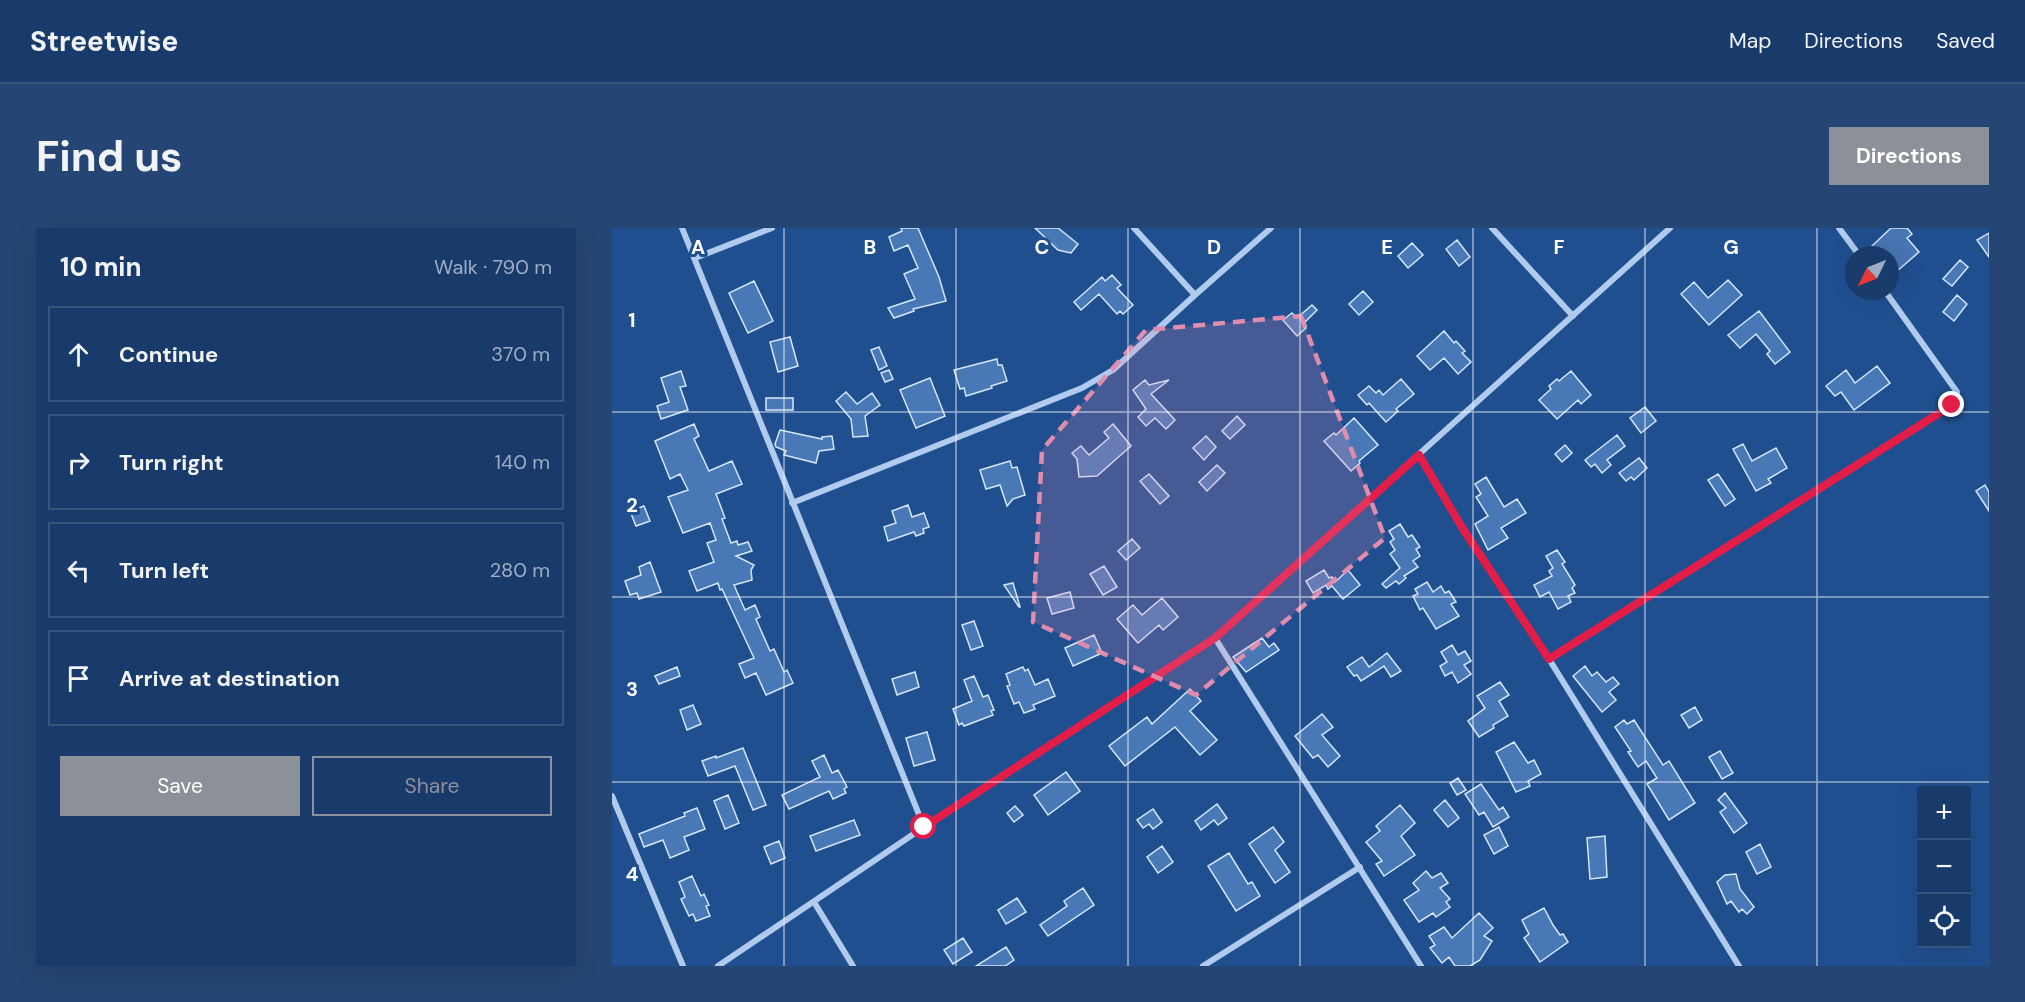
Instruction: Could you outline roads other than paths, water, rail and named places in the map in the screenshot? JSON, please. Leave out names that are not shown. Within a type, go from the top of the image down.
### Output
[{"type":"street","points":[[682,228],[924,827]]},
{"type":"street","points":[[695,258],[772,228]]},
{"type":"street","points":[[1134,228],[1195,295]]},
{"type":"street","points":[[792,503],[1082,388],[1113,370],[1271,228]]},
{"type":"street","points":[[1492,228],[1573,316]]},
{"type":"street","points":[[718,966],[924,827],[1215,638],[1670,228]]},
{"type":"street","points":[[1839,228],[1852,246]]},
{"type":"street","points":[[1549,659],[1952,405],[1957,392],[1891,300]]},
{"type":"street","points":[[1419,455],[1463,529],[1549,659],[1739,966]]},
{"type":"street","points":[[1215,638],[1421,966]]},
{"type":"street","points":[[612,796],[682,966]]},
{"type":"street","points":[[1203,966],[1360,867]]},
{"type":"street","points":[[814,902],[853,966]]}]
